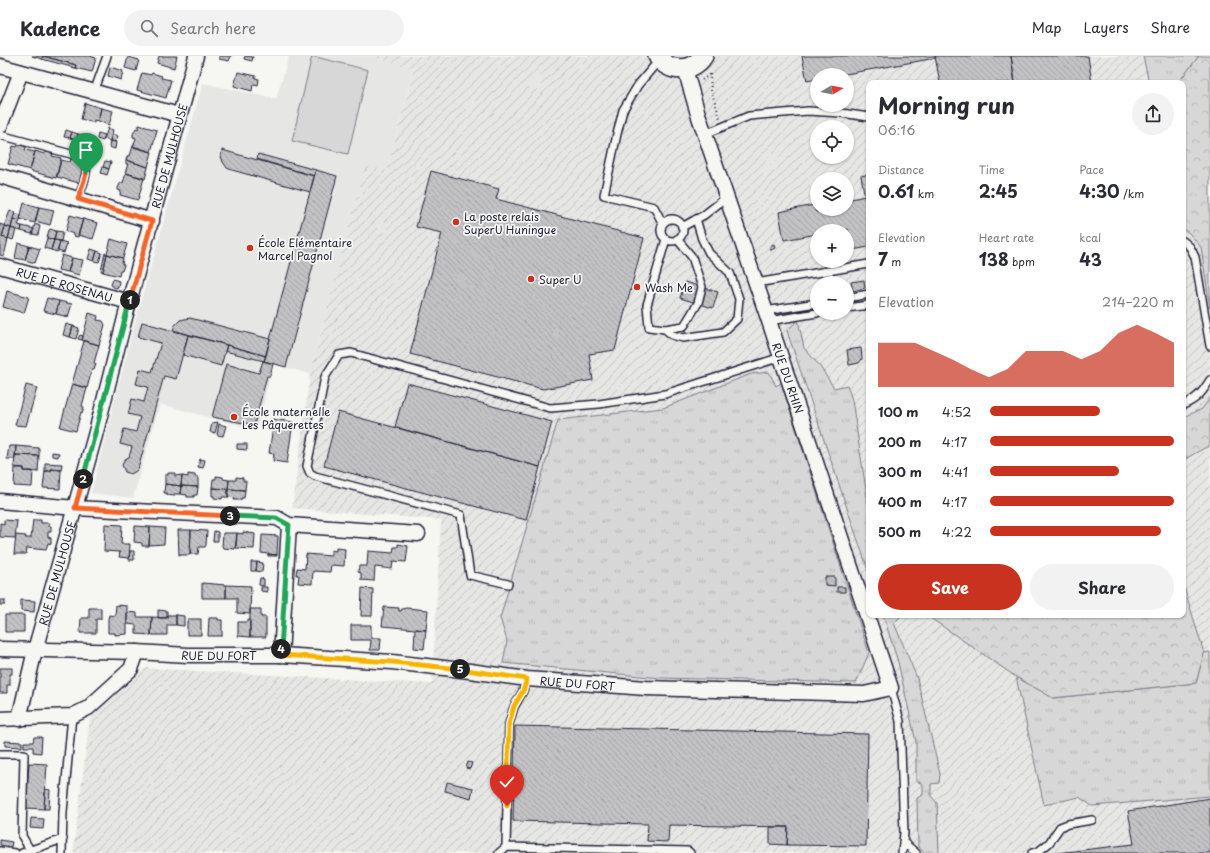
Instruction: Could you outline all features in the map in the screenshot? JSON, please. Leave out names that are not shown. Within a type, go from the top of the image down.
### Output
[{"type":"main road","points":[[659,58],[671,67],[685,69],[700,61],[707,62]]},
{"type":"street","name":"RUE DE MULHOUSE","points":[[19,719],[35,650],[96,432],[129,302],[196,56]]},
{"type":"street","points":[[0,66],[179,115]]},
{"type":"street","name":"RUE DU RHIN","points":[[685,69],[705,134],[866,613]]},
{"type":"street","points":[[0,126],[21,72]]},
{"type":"street","points":[[0,176],[152,221]]},
{"type":"street","name":"RUE DE ROSENAU","points":[[0,266],[129,302]]},
{"type":"street","points":[[0,501],[75,508],[276,518],[289,525],[418,534]]},
{"type":"street","points":[[281,655],[289,525]]},
{"type":"street","name":"RUE DU RHIN","points":[[868,618],[891,688]]},
{"type":"street","name":"RUE DU FORT","points":[[0,649],[137,652],[188,655],[281,655],[392,662],[470,670],[527,679],[646,688],[864,694],[891,688]]},
{"type":"street","points":[[0,719],[72,716],[88,708],[131,669],[137,652]]},
{"type":"lane","points":[[94,92],[107,56]]},
{"type":"lane","points":[[659,58],[638,85],[623,110],[604,195],[654,207],[663,224]]},
{"type":"lane","points":[[705,134],[749,116],[808,111],[866,117]]},
{"type":"lane","points":[[0,135],[82,157],[87,165],[86,174],[78,199]]},
{"type":"lane","points":[[682,226],[704,215],[727,197]]},
{"type":"lane","points":[[668,219],[675,219],[682,226],[682,234],[677,239],[670,241],[662,234],[661,227],[668,219]]},
{"type":"lane","points":[[665,329],[672,335],[683,338],[723,332],[737,319],[739,299],[730,273],[709,253],[702,239],[696,219]]},
{"type":"lane","points":[[666,239],[647,305],[649,327],[665,329],[684,326],[698,303],[702,287],[692,257],[677,239]]},
{"type":"lane","points":[[1186,244],[1195,256],[1210,346]]},
{"type":"lane","points":[[756,283],[866,265]]},
{"type":"lane","points":[[854,297],[866,295]]},
{"type":"lane","points":[[767,316],[810,305]]},
{"type":"lane","points":[[854,307],[866,305]]},
{"type":"lane","points":[[767,316],[810,313]]},
{"type":"lane","points":[[508,584],[470,575],[461,515],[315,476],[310,473],[307,466],[325,378],[339,355],[351,353],[550,408],[599,404],[665,394],[781,357]]},
{"type":"lane","points":[[1186,404],[1194,401],[1202,393],[1210,380]]},
{"type":"lane","points":[[506,847],[509,724],[514,706],[523,691],[527,679]]},
{"type":"lane","points":[[891,688],[900,721],[904,833],[902,853]]},
{"type":"lane","points":[[62,853],[63,812],[72,716]]},
{"type":"lane","points":[[0,754],[24,754],[22,836],[30,850]]},
{"type":"lane","points":[[1032,853],[1039,851],[1049,843],[1060,827],[1068,824],[1092,820]]},
{"type":"lane","points":[[22,853],[63,839]]},
{"type":"lane","points":[[903,842],[916,853]]},
{"type":"lane","points":[[499,853],[506,847],[688,851],[690,853]]},
{"type":"lane","points":[[0,851],[15,853]]},
{"type":"path","points":[[707,62],[712,90],[720,117],[719,129]]},
{"type":"shaded area","name":"École Elémentaire Marcel Pagnol","points":[[289,56],[368,56],[414,67],[387,170],[365,167],[310,374],[273,364],[257,430],[160,404],[133,498],[91,493],[134,326],[203,83],[276,99]]},
{"type":"shaded area","points":[[368,56],[1210,56],[1210,853],[73,853],[90,718],[145,668],[432,684],[441,520],[292,508],[310,374],[365,166],[387,170],[414,68]]},
{"type":"green space","points":[[312,56],[368,70],[348,154],[292,141]]},
{"type":"green space","points":[[1143,56],[1199,56],[1180,80],[1148,80]]},
{"type":"green space","points":[[1199,56],[1210,56],[1210,308],[1201,247],[1186,231],[1186,80],[1180,80]]},
{"type":"green space","points":[[798,320],[804,348],[819,365],[834,388],[847,385],[852,400],[866,490],[866,564],[787,331]]},
{"type":"green space","points":[[769,372],[776,386],[781,383],[869,653],[856,683],[661,678],[503,663],[507,641],[500,618],[558,420],[663,408],[751,374]]},
{"type":"green space","points":[[1210,398],[1210,445],[1186,458],[1186,416],[1202,409]]},
{"type":"green space","points":[[1186,594],[1204,653],[1196,683],[1053,698],[1016,677],[930,618],[1186,618]]},
{"type":"green space","points":[[884,618],[899,618],[894,623],[917,678],[940,774],[939,783],[931,784],[931,796],[937,803],[939,853],[924,853],[918,846],[917,798],[923,795],[923,784],[916,781],[916,742],[898,662]]},
{"type":"green space","points":[[1210,652],[1210,796],[1092,806],[1079,797],[1044,805],[1016,677],[1054,698],[1196,683],[1204,653]]},
{"type":"building","points":[[32,56],[43,56],[42,59]]},
{"type":"building","points":[[43,56],[90,56],[96,58],[92,72],[75,68],[76,65]]},
{"type":"building","points":[[43,56],[76,65],[75,68],[42,59]]},
{"type":"building","points":[[159,56],[177,56],[174,68],[157,63]]},
{"type":"building","points":[[219,56],[231,56],[229,61],[219,59]]},
{"type":"building","points":[[245,56],[253,57],[252,61],[244,59]]},
{"type":"building","points":[[802,56],[935,56],[936,58],[854,73],[854,68],[810,68],[810,80],[807,81]]},
{"type":"building","points":[[935,56],[1011,56],[1015,80],[939,80]]},
{"type":"building","points":[[1011,56],[1088,56],[1092,80],[1015,80]]},
{"type":"building","points":[[128,57],[139,60],[136,71],[125,68]]},
{"type":"building","points":[[110,67],[123,71],[121,80],[108,76]]},
{"type":"building","points":[[238,72],[256,76],[255,78],[259,79],[258,85],[253,84],[252,91],[234,86]]},
{"type":"building","points":[[142,73],[151,75],[152,73],[162,76],[161,78],[171,80],[166,98],[137,90]]},
{"type":"building","points":[[85,103],[101,108],[98,121],[94,120],[94,123],[81,119]]},
{"type":"building","points":[[101,108],[113,111],[109,125],[98,121]]},
{"type":"building","points":[[139,125],[157,130],[151,152],[133,147],[136,138],[133,137],[133,134],[136,128],[138,129]]},
{"type":"building","points":[[108,128],[113,130],[110,141],[104,139]]},
{"type":"building","points":[[66,130],[72,132],[70,138],[64,137]]},
{"type":"building","points":[[72,132],[78,134],[76,140],[70,138]]},
{"type":"building","points":[[98,133],[105,135],[103,141],[97,139]]},
{"type":"building","points":[[78,134],[83,135],[81,142],[76,140]]},
{"type":"building","points":[[112,134],[118,136],[116,142],[110,141]]},
{"type":"building","points":[[110,141],[116,142],[115,149],[109,147]]},
{"type":"building","points":[[81,144],[87,146],[85,153],[79,151]]},
{"type":"building","points":[[18,145],[26,147],[25,150],[35,152],[30,170],[8,164],[13,146],[17,147]]},
{"type":"building","points":[[133,146],[152,152],[148,167],[126,160],[128,155],[130,156]]},
{"type":"building","points":[[222,150],[314,176],[310,192],[227,168],[221,156]]},
{"type":"building","points":[[35,151],[44,154],[47,152],[51,153],[53,154],[52,156],[61,158],[56,178],[30,171]]},
{"type":"building","points":[[258,154],[316,170],[314,176],[257,159]]},
{"type":"building","points":[[71,159],[78,160],[80,162],[79,164],[83,166],[79,183],[57,177],[61,160],[70,162]]},
{"type":"building","points":[[126,160],[148,167],[145,179],[125,173],[128,164],[126,164]]},
{"type":"building","points":[[105,161],[111,162],[109,169],[103,167]]},
{"type":"building","points":[[103,167],[109,169],[107,175],[101,173]]},
{"type":"building","points":[[316,170],[337,176],[286,367],[264,361]]},
{"type":"building","points":[[431,171],[499,189],[496,199],[644,238],[615,350],[589,354],[593,380],[543,389],[410,354],[442,233],[416,227]]},
{"type":"building","points":[[126,173],[144,178],[138,200],[120,195],[121,191],[118,190],[118,188],[121,182],[123,183]]},
{"type":"building","points":[[866,175],[866,204],[861,176]]},
{"type":"building","points":[[865,196],[866,248],[854,250],[854,224],[810,224],[810,235],[784,240],[779,212],[810,206],[810,216],[854,216],[854,198]]},
{"type":"building","points":[[24,203],[39,207],[35,223],[20,219]]},
{"type":"building","points":[[39,207],[54,210],[50,225],[35,221]]},
{"type":"building","points":[[10,211],[15,212],[11,228],[4,226]]},
{"type":"building","points":[[15,213],[21,215],[20,221],[13,219]]},
{"type":"building","points":[[70,215],[83,219],[78,237],[73,236],[73,234],[66,231]]},
{"type":"building","points":[[13,219],[20,221],[18,225],[22,226],[21,231],[11,228]]},
{"type":"building","points":[[83,219],[98,223],[93,239],[78,235]]},
{"type":"building","points":[[0,224],[5,226],[2,237],[0,236]]},
{"type":"building","points":[[35,224],[40,226],[38,235],[32,234]]},
{"type":"building","points":[[5,226],[11,228],[8,239],[2,237]]},
{"type":"building","points":[[22,226],[34,229],[32,234],[21,231]]},
{"type":"building","points":[[11,228],[16,230],[13,240],[8,238]]},
{"type":"building","points":[[50,229],[56,231],[54,240],[47,238]]},
{"type":"building","points":[[56,231],[63,232],[61,241],[54,240]]},
{"type":"building","points":[[0,236],[8,239],[4,256],[0,255]]},
{"type":"building","points":[[47,238],[54,240],[51,250],[44,248]]},
{"type":"building","points":[[111,239],[127,244],[123,258],[107,254]]},
{"type":"building","points":[[54,240],[60,241],[57,252],[51,250]]},
{"type":"building","points":[[60,241],[67,243],[64,253],[58,251]]},
{"type":"building","points":[[18,243],[29,246],[25,260],[15,258]]},
{"type":"building","points":[[774,244],[775,248],[771,250],[770,246]]},
{"type":"building","points":[[29,246],[40,249],[35,263],[25,260]]},
{"type":"building","points":[[91,249],[97,251],[94,261],[88,259]]},
{"type":"building","points":[[97,251],[102,253],[99,262],[94,261]]},
{"type":"building","points":[[105,253],[107,254],[103,272],[101,271]]},
{"type":"building","points":[[107,254],[123,258],[122,264],[124,265],[122,271],[120,270],[119,276],[103,272]]},
{"type":"building","points":[[62,255],[72,258],[68,272],[58,270]]},
{"type":"building","points":[[72,258],[83,260],[79,275],[68,272]]},
{"type":"building","points":[[113,279],[119,281],[118,287],[115,288],[111,285]]},
{"type":"building","points":[[864,280],[865,288],[854,291],[854,282]]},
{"type":"building","points":[[685,282],[718,292],[713,308],[680,298]]},
{"type":"building","points":[[7,291],[29,297],[24,313],[3,307]]},
{"type":"building","points":[[47,298],[59,301],[56,314],[43,311]]},
{"type":"building","points":[[59,301],[72,304],[68,317],[56,314]]},
{"type":"building","points":[[89,313],[98,316],[97,320],[103,321],[105,325],[99,345],[82,340]]},
{"type":"building","points":[[190,318],[270,339],[266,356],[173,330],[175,325],[180,320]]},
{"type":"building","points":[[142,322],[188,335],[176,379],[164,376],[138,469],[131,474],[125,472],[122,465],[125,459],[129,457],[132,447],[120,444],[124,429],[136,432],[140,417],[128,414],[132,399],[144,402],[148,387],[136,384],[140,369],[152,372],[161,343],[138,337]]},
{"type":"building","points":[[66,324],[73,326],[70,337],[63,335]]},
{"type":"building","points":[[73,326],[79,328],[76,339],[70,337]]},
{"type":"building","points":[[80,335],[83,336],[82,340],[78,339]]},
{"type":"building","points":[[188,335],[227,345],[221,366],[183,355]]},
{"type":"building","points":[[84,341],[99,345],[94,363],[96,364],[94,370],[92,370],[87,388],[72,384]]},
{"type":"building","points":[[227,345],[266,356],[264,361],[225,351]]},
{"type":"building","points":[[861,348],[862,359],[859,363],[849,365],[847,350]]},
{"type":"building","points":[[263,361],[273,364],[270,376],[267,376],[254,425],[212,417],[226,364],[259,373]]},
{"type":"building","points":[[407,383],[552,422],[540,467],[395,427]]},
{"type":"building","points":[[72,384],[87,388],[82,406],[84,407],[82,413],[81,412],[76,431],[60,427]]},
{"type":"building","points":[[26,385],[37,388],[26,426],[15,425]]},
{"type":"building","points":[[338,412],[540,467],[526,520],[324,466]]},
{"type":"building","points":[[272,419],[293,422],[287,463],[273,461],[274,454],[269,453],[273,427],[271,426]]},
{"type":"building","points":[[218,422],[215,433],[210,432],[212,423]]},
{"type":"building","points":[[219,424],[226,426],[223,436],[217,435]]},
{"type":"building","points":[[237,444],[247,444],[247,450],[237,449]]},
{"type":"building","points":[[9,446],[16,446],[15,459],[7,459]]},
{"type":"building","points":[[16,446],[39,448],[39,456],[15,455]]},
{"type":"building","points":[[52,452],[59,453],[58,457],[52,456]]},
{"type":"building","points":[[15,455],[39,456],[38,472],[24,471],[24,468],[14,467]]},
{"type":"building","points":[[200,459],[205,460],[203,468],[198,467]]},
{"type":"building","points":[[45,463],[62,464],[61,470],[51,469],[51,471],[45,471]]},
{"type":"building","points":[[15,468],[24,468],[24,471],[33,471],[32,487],[14,486]]},
{"type":"building","points":[[51,469],[61,470],[60,489],[43,488],[45,471],[51,471]]},
{"type":"building","points":[[168,473],[175,473],[175,476],[182,475],[181,486],[165,484],[165,475],[168,475]]},
{"type":"building","points":[[188,474],[198,477],[198,487],[181,486],[182,476],[188,477]]},
{"type":"building","points":[[216,476],[229,480],[228,489],[212,488],[213,479],[216,479]]},
{"type":"building","points":[[236,477],[243,478],[243,481],[246,481],[245,490],[228,489],[229,480],[236,480]]},
{"type":"building","points":[[165,484],[181,486],[180,494],[174,494],[174,496],[164,493]]},
{"type":"building","points":[[181,486],[198,487],[197,495],[194,495],[194,497],[187,497],[187,495],[180,494]]},
{"type":"building","points":[[212,488],[228,489],[228,497],[222,497],[222,499],[214,498],[214,496],[212,496]]},
{"type":"building","points":[[228,489],[245,490],[244,498],[241,498],[241,500],[234,500],[235,498],[228,497]]},
{"type":"building","points":[[4,520],[17,521],[15,538],[0,537],[0,523],[4,524]]},
{"type":"building","points":[[33,520],[41,520],[41,523],[49,523],[48,526],[51,526],[51,532],[48,532],[48,537],[51,538],[51,544],[48,543],[46,550],[27,548],[26,554],[14,554],[16,535],[31,538]]},
{"type":"building","points":[[105,524],[122,525],[121,544],[130,544],[129,558],[119,557],[120,552],[104,551]]},
{"type":"building","points":[[135,526],[150,527],[149,546],[142,546],[142,543],[134,542]]},
{"type":"building","points":[[150,527],[165,528],[164,544],[149,545]]},
{"type":"building","points":[[178,530],[191,530],[190,555],[179,555]]},
{"type":"building","points":[[191,530],[207,531],[206,545],[205,547],[199,547],[198,554],[190,554]]},
{"type":"building","points":[[214,531],[218,532],[218,541],[213,541]]},
{"type":"building","points":[[243,532],[255,534],[254,549],[236,548],[237,533],[243,534]]},
{"type":"building","points":[[223,533],[237,533],[235,549],[223,548]]},
{"type":"building","points":[[262,535],[278,536],[277,555],[261,553]]},
{"type":"building","points":[[398,544],[408,546],[406,562],[393,561],[392,569],[375,567],[374,581],[361,580],[361,573],[358,572],[359,566],[367,566],[368,551],[393,553],[394,547],[398,547]]},
{"type":"building","points":[[336,548],[345,549],[344,566],[331,565],[330,572],[313,571],[312,584],[298,583],[299,575],[296,575],[297,568],[305,569],[306,554],[331,556],[331,550],[336,551]]},
{"type":"building","points":[[130,551],[134,551],[134,560],[129,560]]},
{"type":"building","points":[[268,554],[277,555],[277,556],[268,556]]},
{"type":"building","points":[[251,562],[257,562],[256,571],[251,571]]},
{"type":"building","points":[[257,562],[263,563],[262,572],[256,571]]},
{"type":"building","points":[[825,577],[835,577],[835,586],[825,585]]},
{"type":"building","points":[[260,578],[264,579],[264,586],[259,585]]},
{"type":"building","points":[[202,583],[226,585],[226,598],[202,598]]},
{"type":"building","points":[[226,585],[251,586],[250,614],[237,613],[237,598],[226,598]]},
{"type":"building","points":[[261,587],[267,587],[267,592],[261,591]]},
{"type":"building","points":[[837,587],[845,587],[845,592],[837,592]]},
{"type":"building","points":[[362,588],[373,589],[372,616],[361,616]]},
{"type":"building","points":[[0,600],[5,600],[5,605],[0,605]]},
{"type":"building","points":[[21,600],[35,601],[34,612],[21,611]]},
{"type":"building","points":[[116,605],[127,606],[127,634],[115,635],[115,633],[108,633],[109,615],[115,616]]},
{"type":"building","points":[[384,607],[399,608],[399,611],[406,608],[428,610],[426,630],[382,626]]},
{"type":"building","points":[[89,608],[101,608],[101,619],[96,619],[96,633],[80,633],[81,618],[89,618]]},
{"type":"building","points":[[250,609],[261,609],[261,617],[266,617],[266,637],[250,637]]},
{"type":"building","points":[[158,610],[167,611],[167,618],[158,618]]},
{"type":"building","points":[[127,612],[137,613],[137,617],[152,617],[151,635],[136,634],[136,625],[127,624]]},
{"type":"building","points":[[5,615],[24,615],[24,632],[5,632]]},
{"type":"building","points":[[167,615],[176,615],[176,625],[167,625],[167,635],[151,635],[152,617],[167,618]]},
{"type":"building","points":[[176,615],[184,616],[184,626],[176,625]]},
{"type":"building","points":[[209,618],[218,618],[218,620],[222,620],[222,636],[208,636]]},
{"type":"building","points":[[188,619],[201,619],[201,635],[187,635]]},
{"type":"building","points":[[247,620],[250,620],[250,637],[238,636],[238,622],[247,622]]},
{"type":"building","points":[[351,625],[371,625],[371,638],[381,638],[380,650],[370,650],[371,640],[351,640]]},
{"type":"building","points":[[415,629],[426,630],[424,649],[414,648]]},
{"type":"building","points":[[0,668],[12,668],[12,674],[10,674],[10,685],[7,685],[7,693],[0,693]]},
{"type":"building","points":[[515,726],[868,734],[866,846],[787,845],[788,827],[669,825],[668,842],[647,841],[648,824],[513,821]]},
{"type":"building","points":[[34,737],[42,737],[41,753],[33,752],[33,747],[24,747],[24,742],[33,742]]},
{"type":"building","points":[[5,741],[22,742],[22,747],[5,746]]},
{"type":"building","points":[[468,762],[472,763],[470,769],[466,768]]},
{"type":"building","points":[[29,763],[47,764],[44,809],[26,808]]},
{"type":"building","points":[[447,782],[473,788],[471,798],[445,791]]},
{"type":"building","points":[[45,789],[50,790],[49,809],[44,809]]},
{"type":"building","points":[[1210,798],[1210,853],[1057,853],[1134,844],[1128,811]]},
{"type":"building","points":[[31,818],[44,819],[43,829],[30,828]]},
{"type":"building","points":[[770,827],[788,827],[787,845],[770,844]]},
{"type":"building","points":[[0,840],[12,842],[11,847],[0,845]]},
{"type":"place","name":"La poste relais SuperU Huningue","points":[[456,222]]},
{"type":"place","name":"École Elémentaire Marcel Pagnol","points":[[250,248]]},
{"type":"place","name":"Super U","points":[[531,279]]},
{"type":"place","name":"Wash Me","points":[[637,287]]},
{"type":"place","name":"École maternelle Les Pâquerettes","points":[[234,417]]},
{"type":"route","points":[[86,174],[78,199],[152,221],[129,302],[75,508],[276,518],[289,525],[281,655],[392,662],[470,670],[527,679],[523,691],[514,706],[509,724],[507,806]]}]
